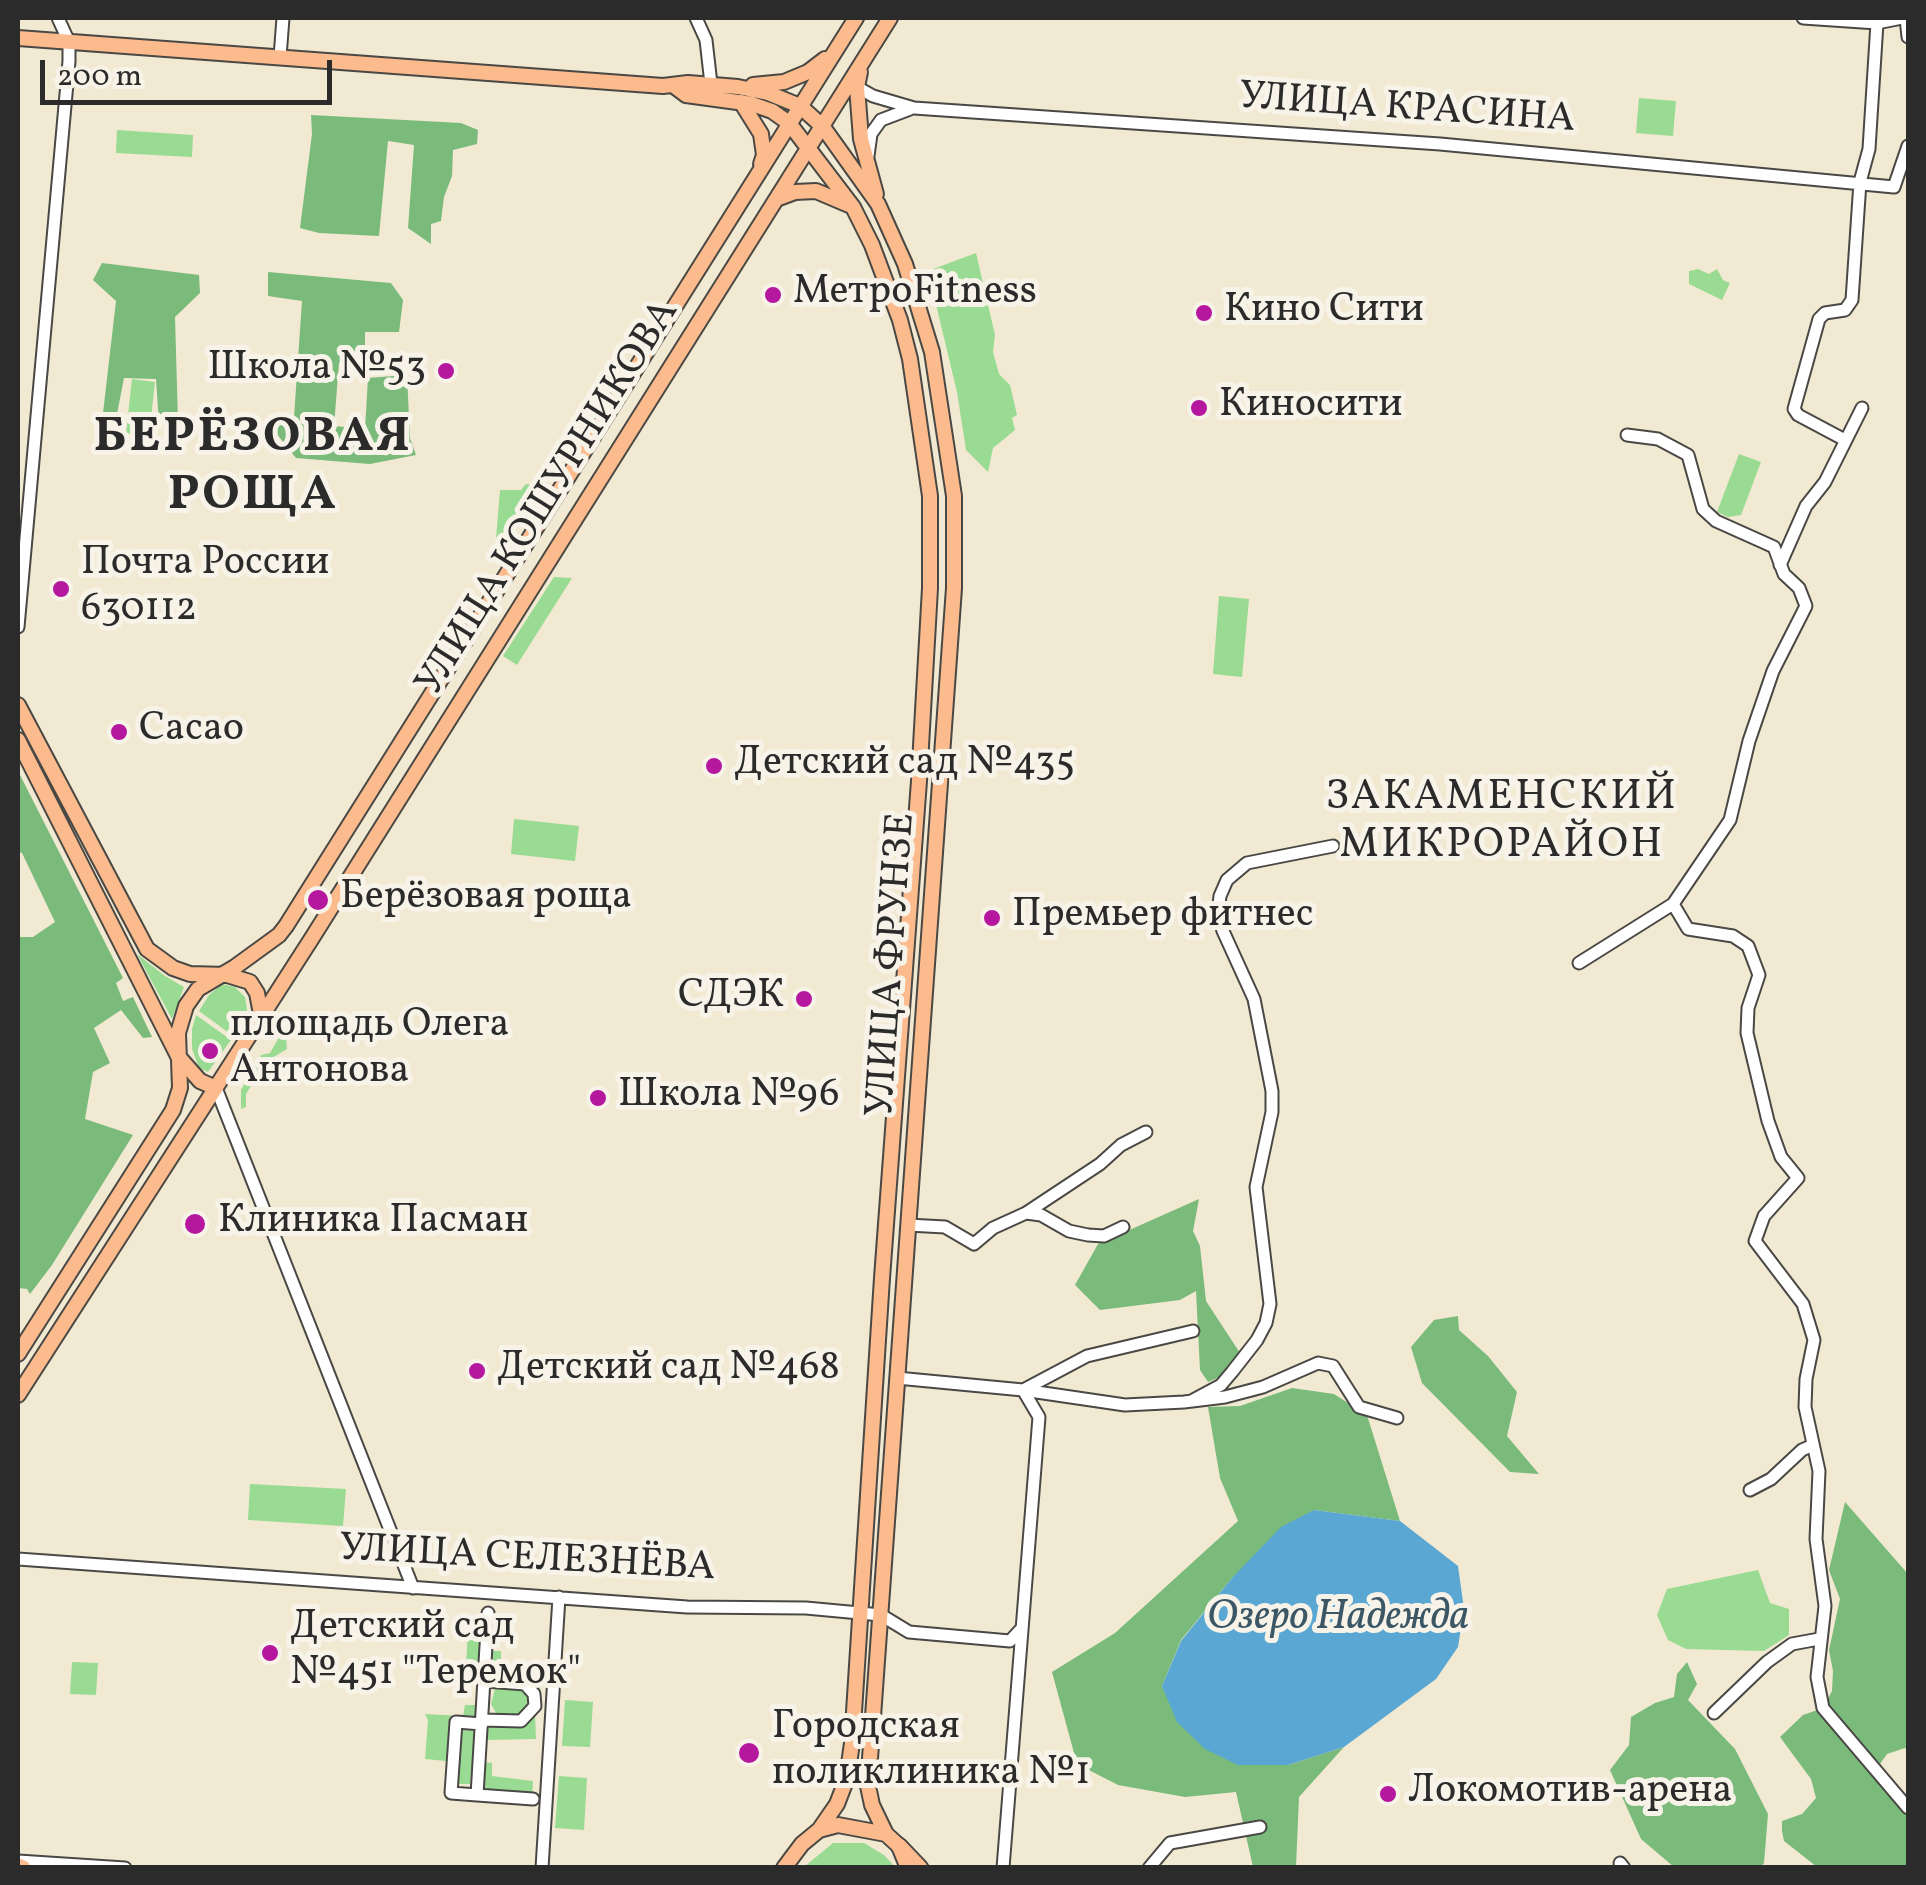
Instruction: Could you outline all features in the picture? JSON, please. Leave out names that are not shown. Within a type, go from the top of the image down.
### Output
[{"type":"highway","points":[[899,1846],[920,1868]]},
{"type":"main road","name":"УЛИЦА КОШУРНИКОВА","points":[[214,977],[235,967],[286,926],[856,18]]},
{"type":"main road","name":"УЛИЦА КОШУРНИКОВА","points":[[262,1014],[890,18]]},
{"type":"main road","points":[[18,38],[674,86],[711,84],[772,110],[789,123]]},
{"type":"main road","points":[[740,95],[808,72],[834,53]]},
{"type":"main road","points":[[862,62],[857,87],[861,139],[878,204]]},
{"type":"main road","points":[[674,86],[692,96],[768,93],[800,106]]},
{"type":"main road","points":[[740,95],[761,134],[764,156],[757,174]]},
{"type":"main road","name":"УЛИЦА ФРУНЗЕ","points":[[800,106],[822,127],[878,204],[911,280],[932,352],[954,496],[954,588],[868,1786],[886,1834]]},
{"type":"main road","name":"УЛИЦА ФРУНЗЕ","points":[[783,1865],[819,1830],[837,1804],[847,1778],[930,588],[930,496],[910,359],[896,303],[853,207],[789,123]]},
{"type":"main road","points":[[779,198],[794,192],[816,191],[853,207]]},
{"type":"main road","points":[[18,705],[139,939],[173,968],[250,982],[262,1014],[18,1394]]},
{"type":"main road","points":[[18,740],[178,1056],[200,1080],[216,1088]]},
{"type":"main road","points":[[914,858],[936,858]]},
{"type":"main road","points":[[906,956],[928,957]]},
{"type":"main road","points":[[18,1354],[173,1110],[180,1088],[178,1033],[186,1006],[198,989],[214,977]]},
{"type":"main road","points":[[819,1830],[838,1826],[886,1834],[899,1846],[908,1868]]},
{"type":"street","points":[[18,627],[69,42],[58,18]]},
{"type":"street","points":[[280,57],[284,18]]},
{"type":"street","points":[[696,18],[708,50],[711,84]]},
{"type":"street","points":[[1803,18],[1877,23],[1904,18],[1908,37]]},
{"type":"street","points":[[1845,440],[1798,415],[1794,409],[1815,326],[1825,313],[1845,310],[1852,300],[1860,182],[1869,149],[1877,23]]},
{"type":"street","name":"УЛИЦА КРАСИНА","points":[[857,87],[914,108],[1440,144],[1894,186],[1908,146]]},
{"type":"street","points":[[867,162],[870,134],[881,120],[914,108]]},
{"type":"street","points":[[1780,565],[1806,506],[1825,482],[1862,408]]},
{"type":"street","points":[[1579,963],[1673,904],[1730,820],[1749,741],[1773,672],[1806,606],[1804,595],[1780,565],[1774,547],[1709,516],[1698,501],[1688,455],[1658,439],[1628,434]]},
{"type":"street","points":[[1193,1400],[1221,1385],[1232,1372],[1257,1340],[1270,1304],[1256,1186],[1272,1112],[1272,1090],[1254,998],[1223,931],[1218,913],[1220,896],[1226,880],[1247,863],[1333,846]]},
{"type":"street","points":[[1673,904],[1688,929],[1732,936],[1748,946],[1759,974],[1748,1008],[1746,1033],[1768,1122],[1781,1156],[1798,1178],[1764,1216],[1755,1241],[1803,1304],[1814,1340],[1805,1408],[1819,1470],[1816,1538],[1825,1606],[1817,1677],[1823,1708],[1908,1808]]},
{"type":"street","points":[[216,1088],[412,1588]]},
{"type":"street","points":[[908,1225],[945,1227],[974,1244],[993,1228],[1026,1214],[1100,1164],[1121,1145],[1146,1132]]},
{"type":"street","points":[[1026,1214],[1041,1215],[1069,1231],[1088,1235],[1104,1236],[1123,1227]]},
{"type":"street","points":[[1024,1390],[1087,1356],[1193,1331]]},
{"type":"street","points":[[897,1378],[1024,1390],[1125,1405],[1226,1397],[1263,1387],[1318,1363],[1333,1366],[1359,1407],[1397,1418]]},
{"type":"street","points":[[1003,1868],[1039,1417],[1024,1390]]},
{"type":"street","points":[[1750,1490],[1771,1479],[1802,1450],[1814,1445]]},
{"type":"street","name":"УЛИЦА СЕЛЕЗНЁВА","points":[[18,1558],[688,1607],[753,1606],[859,1613],[880,1615],[909,1632],[1010,1641],[1022,1628]]},
{"type":"street","points":[[542,1868],[559,1597]]},
{"type":"street","points":[[477,1795],[488,1613]]},
{"type":"street","points":[[1714,1712],[1792,1644],[1820,1638]]},
{"type":"street","points":[[484,1681],[525,1684],[534,1694],[535,1706],[521,1721],[456,1722],[451,1793],[533,1799]]},
{"type":"street","points":[[1149,1868],[1170,1843],[1260,1826]]},
{"type":"street","points":[[19,1865],[125,1868]]},
{"type":"green space","points":[[1639,98],[1676,101],[1673,136],[1636,133]]},
{"type":"green space","points":[[311,115],[461,123],[478,130],[477,144],[453,150],[452,176],[441,221],[431,224],[431,244],[408,228],[414,145],[388,141],[379,236],[319,233],[300,228]]},
{"type":"green space","points":[[117,130],[193,135],[192,157],[116,153]]},
{"type":"green space","points":[[976,253],[995,335],[993,352],[999,374],[1010,385],[1017,415],[1012,418],[1015,430],[993,448],[988,472],[966,450],[957,392],[928,271]]},
{"type":"green space","points":[[102,263],[199,275],[200,293],[175,317],[178,422],[159,424],[156,379],[124,378],[117,414],[103,413],[116,301],[93,280]]},
{"type":"green space","points":[[1698,269],[1709,274],[1717,269],[1723,280],[1730,283],[1722,300],[1689,284],[1689,271]]},
{"type":"green space","points":[[268,272],[391,283],[403,300],[399,332],[365,332],[365,358],[339,363],[334,426],[365,429],[368,378],[407,375],[410,438],[416,455],[370,464],[296,458],[272,428],[294,417],[302,301],[268,296]]},
{"type":"green space","points":[[132,379],[155,382],[149,436],[126,433]]},
{"type":"green space","points":[[1739,454],[1761,462],[1741,515],[1728,517],[1717,512]]},
{"type":"green space","points":[[526,484],[541,486],[506,539],[496,539],[500,490],[521,490]]},
{"type":"green space","points":[[554,577],[572,578],[517,665],[503,656]]},
{"type":"green space","points":[[1219,596],[1249,599],[1242,677],[1213,674]]},
{"type":"green space","points":[[18,771],[123,978],[116,983],[123,1001],[133,997],[152,1037],[143,1038],[121,1010],[94,1028],[110,1063],[93,1072],[85,1119],[133,1135],[30,1294],[27,1289],[18,1288],[18,937],[33,937],[55,922],[22,853],[18,852]]},
{"type":"green space","points":[[514,819],[579,826],[575,861],[511,854]]},
{"type":"green space","points":[[137,954],[184,987],[172,1019]]},
{"type":"green space","points":[[222,984],[235,987],[245,997],[247,1010],[233,1036],[199,1011]]},
{"type":"green space","points":[[196,1015],[231,1040],[208,1072],[199,1068],[192,1049]]},
{"type":"green space","points":[[285,1027],[287,1049],[265,1062],[246,1094],[246,1107],[241,1109],[241,1090],[261,1055],[270,1053]]},
{"type":"green space","points":[[1199,1199],[1193,1231],[1200,1246],[1206,1301],[1240,1353],[1220,1377],[1208,1382],[1200,1370],[1196,1291],[1180,1300],[1100,1310],[1075,1285],[1098,1244]]},
{"type":"green space","points":[[1458,1316],[1459,1330],[1488,1356],[1517,1392],[1507,1436],[1539,1474],[1510,1472],[1422,1383],[1411,1347],[1434,1320]]},
{"type":"green space","points":[[1292,1388],[1334,1394],[1367,1415],[1400,1521],[1314,1510],[1232,1578],[1181,1640],[1162,1686],[1288,1765],[1344,1747],[1299,1797],[1296,1867],[1253,1867],[1236,1792],[1185,1797],[1118,1785],[1077,1764],[1052,1672],[1115,1633],[1238,1521],[1220,1478],[1208,1407],[1240,1406]]},
{"type":"green space","points":[[250,1484],[346,1489],[343,1526],[248,1520]]},
{"type":"green space","points":[[1845,1502],[1908,1574],[1908,1751],[1905,1748],[1887,1754],[1875,1771],[1908,1807],[1908,1867],[1817,1867],[1784,1841],[1782,1831],[1782,1821],[1802,1814],[1816,1798],[1811,1779],[1780,1737],[1803,1715],[1823,1708],[1832,1691],[1829,1650],[1840,1599],[1829,1570]]},
{"type":"green space","points":[[1758,1570],[1770,1603],[1789,1609],[1789,1635],[1764,1651],[1686,1649],[1668,1640],[1657,1615],[1667,1589]]},
{"type":"green space","points":[[468,1631],[484,1632],[481,1682],[465,1682]]},
{"type":"green space","points":[[488,1651],[501,1651],[501,1665],[541,1669],[540,1693],[487,1678]]},
{"type":"green space","points":[[72,1662],[98,1663],[96,1695],[70,1694]]},
{"type":"green space","points":[[1687,1662],[1697,1684],[1688,1700],[1735,1749],[1768,1814],[1761,1867],[1674,1867],[1641,1839],[1610,1770],[1629,1745],[1631,1717],[1674,1697],[1677,1674]]},
{"type":"green space","points":[[518,1685],[533,1700],[526,1715],[501,1717],[491,1704],[495,1689]]},
{"type":"green space","points":[[565,1700],[593,1702],[590,1747],[562,1746]]},
{"type":"green space","points":[[465,1705],[480,1705],[479,1722],[449,1721],[446,1761],[425,1759],[425,1714],[463,1716]]},
{"type":"green space","points":[[535,1714],[536,1739],[485,1740],[483,1723],[522,1725]]},
{"type":"green space","points":[[460,1730],[478,1731],[476,1771],[471,1772],[470,1784],[457,1784]]},
{"type":"green space","points":[[483,1762],[492,1763],[492,1776],[533,1781],[532,1798],[479,1794]]},
{"type":"green space","points":[[559,1776],[587,1778],[584,1830],[555,1828]]},
{"type":"green space","points":[[833,1843],[864,1843],[895,1867],[804,1867]]},
{"type":"water","name":"Озеро Надежда","points":[[1314,1510],[1400,1521],[1458,1566],[1464,1609],[1458,1647],[1436,1679],[1344,1747],[1288,1765],[1238,1765],[1205,1749],[1177,1722],[1162,1686],[1181,1641],[1232,1578],[1281,1527]]},
{"type":"place","name":"МетроFitness","points":[[773,295]]},
{"type":"place","name":"Кино Сити","points":[[1204,313]]},
{"type":"place","name":"Школа №53","points":[[446,371]]},
{"type":"place","name":"Киносити","points":[[1199,408]]},
{"type":"place","name":"Почта России 630112","points":[[61,589]]},
{"type":"place","name":"Cacao","points":[[119,732]]},
{"type":"place","name":"Детский сад №435","points":[[714,766]]},
{"type":"place","name":"Берёзовая роща","points":[[318,900]]},
{"type":"place","name":"Премьер фитнес","points":[[992,918]]},
{"type":"place","name":"СДЭК","points":[[804,999]]},
{"type":"place","name":"площадь Олега Антонова","points":[[210,1051]]},
{"type":"place","name":"Школа №96","points":[[598,1098]]},
{"type":"place","name":"Клиника Пасман","points":[[195,1224]]},
{"type":"place","name":"Детский сад №468","points":[[477,1371]]},
{"type":"place","name":"Детский сад №451 \"Теремок\"","points":[[270,1653]]},
{"type":"place","name":"Городская поликлиника №1","points":[[749,1753]]},
{"type":"place","name":"Локомотив-арена","points":[[1388,1794]]},
{"type":"district","name":"БЕРЁЗОВАЯ РОЩА","points":[[253,470]]},
{"type":"district","name":"ЗАКАМЕНСКИЙ МИКРОРАЙОН","points":[[1502,824]]}]
